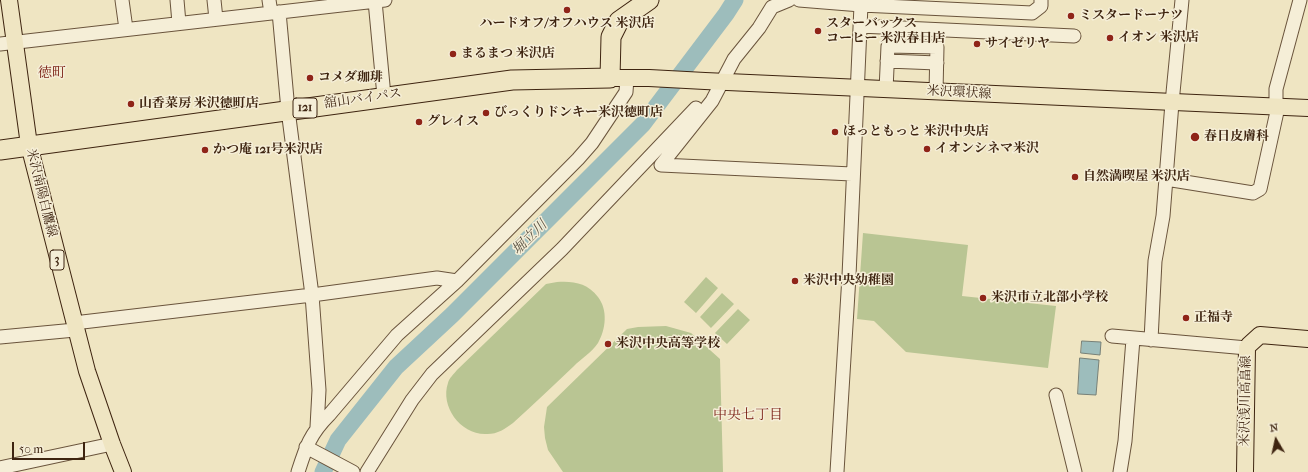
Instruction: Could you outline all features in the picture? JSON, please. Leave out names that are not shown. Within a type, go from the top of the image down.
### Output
[{"type":"highway","points":[[618,78],[611,37],[620,21],[649,0]]},
{"type":"highway","name":"舘山バイパス","points":[[0,150],[384,96],[512,80],[618,78]]},
{"type":"main road","name":"米沢南陽白鷹線","points":[[9,0],[7,43],[29,145],[74,326],[87,371],[123,472]]},
{"type":"main road","name":"米沢環状線","points":[[618,78],[650,78],[704,82],[721,81],[886,90],[1308,108]]},
{"type":"main road","name":"米沢浅川高畠線","points":[[1245,472],[1248,345],[1260,335],[1308,339]]},
{"type":"street","points":[[122,0],[126,29]]},
{"type":"street","points":[[177,0],[179,23]]},
{"type":"street","points":[[214,0],[216,19]]},
{"type":"street","points":[[788,0],[772,7],[734,59],[721,81],[712,101],[661,165],[852,174]]},
{"type":"street","points":[[799,0],[861,5],[1032,13],[1041,6],[1041,0]]},
{"type":"street","points":[[1151,340],[1155,261],[1163,216],[1182,0]]},
{"type":"street","points":[[1166,179],[1253,193],[1260,189],[1277,107],[1276,89],[1300,0]]},
{"type":"street","points":[[7,43],[216,19],[273,8],[327,3],[380,1],[384,96]]},
{"type":"street","points":[[837,472],[849,276],[852,174],[861,5]]},
{"type":"street","points":[[273,8],[312,295],[319,390],[317,427],[298,472]]},
{"type":"street","points":[[860,24],[1070,33]]},
{"type":"street","points":[[886,90],[887,61],[936,63],[936,92]]},
{"type":"street","points":[[317,427],[397,335],[456,281],[587,148],[626,92],[618,78]]},
{"type":"street","points":[[367,472],[412,400],[432,374],[562,249],[696,108]]},
{"type":"street","points":[[0,337],[438,278],[456,281]]},
{"type":"street","points":[[1112,336],[1247,348]]},
{"type":"street","points":[[1120,472],[1125,441],[1133,339]]},
{"type":"street","points":[[1056,395],[1075,472]]},
{"type":"street","points":[[0,468],[112,444]]},
{"type":"street","points":[[308,448],[352,472]]},
{"type":"green space","points":[[863,233],[968,245],[962,296],[1056,306],[1048,368],[906,352],[874,321],[857,319]]},
{"type":"green space","points":[[706,277],[718,288],[696,313],[684,302]]},
{"type":"green space","points":[[557,282],[580,284],[594,292],[598,297],[605,314],[605,320],[601,338],[596,346],[513,423],[497,433],[476,433],[460,424],[454,417],[447,401],[446,392],[449,379],[546,284]]},
{"type":"green space","points":[[722,293],[734,304],[711,328],[700,317]]},
{"type":"green space","points":[[738,309],[750,320],[727,344],[715,333]]},
{"type":"green space","points":[[666,326],[691,333],[720,359],[723,472],[563,472],[548,450],[545,438],[544,427],[547,407],[627,329]]},
{"type":"water","points":[[1082,341],[1101,342],[1100,355],[1081,353]]},
{"type":"water","points":[[1080,358],[1099,360],[1096,395],[1078,394]]},
{"type":"waterway","name":"堀立川","points":[[323,472],[338,440],[396,367],[452,315],[643,124],[735,0]]},
{"type":"place","name":"ハードオフ/オフハウス 米沢店","points":[[567,10]]},
{"type":"place","name":"ミスタードーナツ","points":[[1071,16]]},
{"type":"place","name":"スターバックス コーヒー 米沢春日店","points":[[818,31]]},
{"type":"place","name":"イオン 米沢店","points":[[1110,38]]},
{"type":"place","name":"サイゼリヤ","points":[[977,44]]},
{"type":"place","name":"まるまつ 米沢店","points":[[453,54]]},
{"type":"place","name":"コメダ珈琲","points":[[310,78]]},
{"type":"place","name":"山香菜房 米沢徳町店","points":[[131,104]]},
{"type":"place","name":"びっくりドンキー米沢徳町店","points":[[486,113]]},
{"type":"place","name":"グレイス","points":[[419,122]]},
{"type":"place","name":"ほっともっと 米沢中央店","points":[[835,132]]},
{"type":"place","name":"春日皮膚科","points":[[1195,137]]},
{"type":"place","name":"イオンシネマ米沢","points":[[927,149]]},
{"type":"place","name":"かつ庵 121号米沢店","points":[[205,150]]},
{"type":"place","name":"自然満喫屋 米沢店","points":[[1075,177]]},
{"type":"place","name":"米沢中央幼稚園","points":[[795,281]]},
{"type":"place","name":"米沢市立北部小学校","points":[[983,298]]},
{"type":"place","name":"正福寺","points":[[1186,318]]},
{"type":"place","name":"米沢中央高等学校","points":[[608,344]]},
{"type":"district","name":"徳町","points":[[52,74]]},
{"type":"district","name":"中央七丁目","points":[[748,416]]}]
